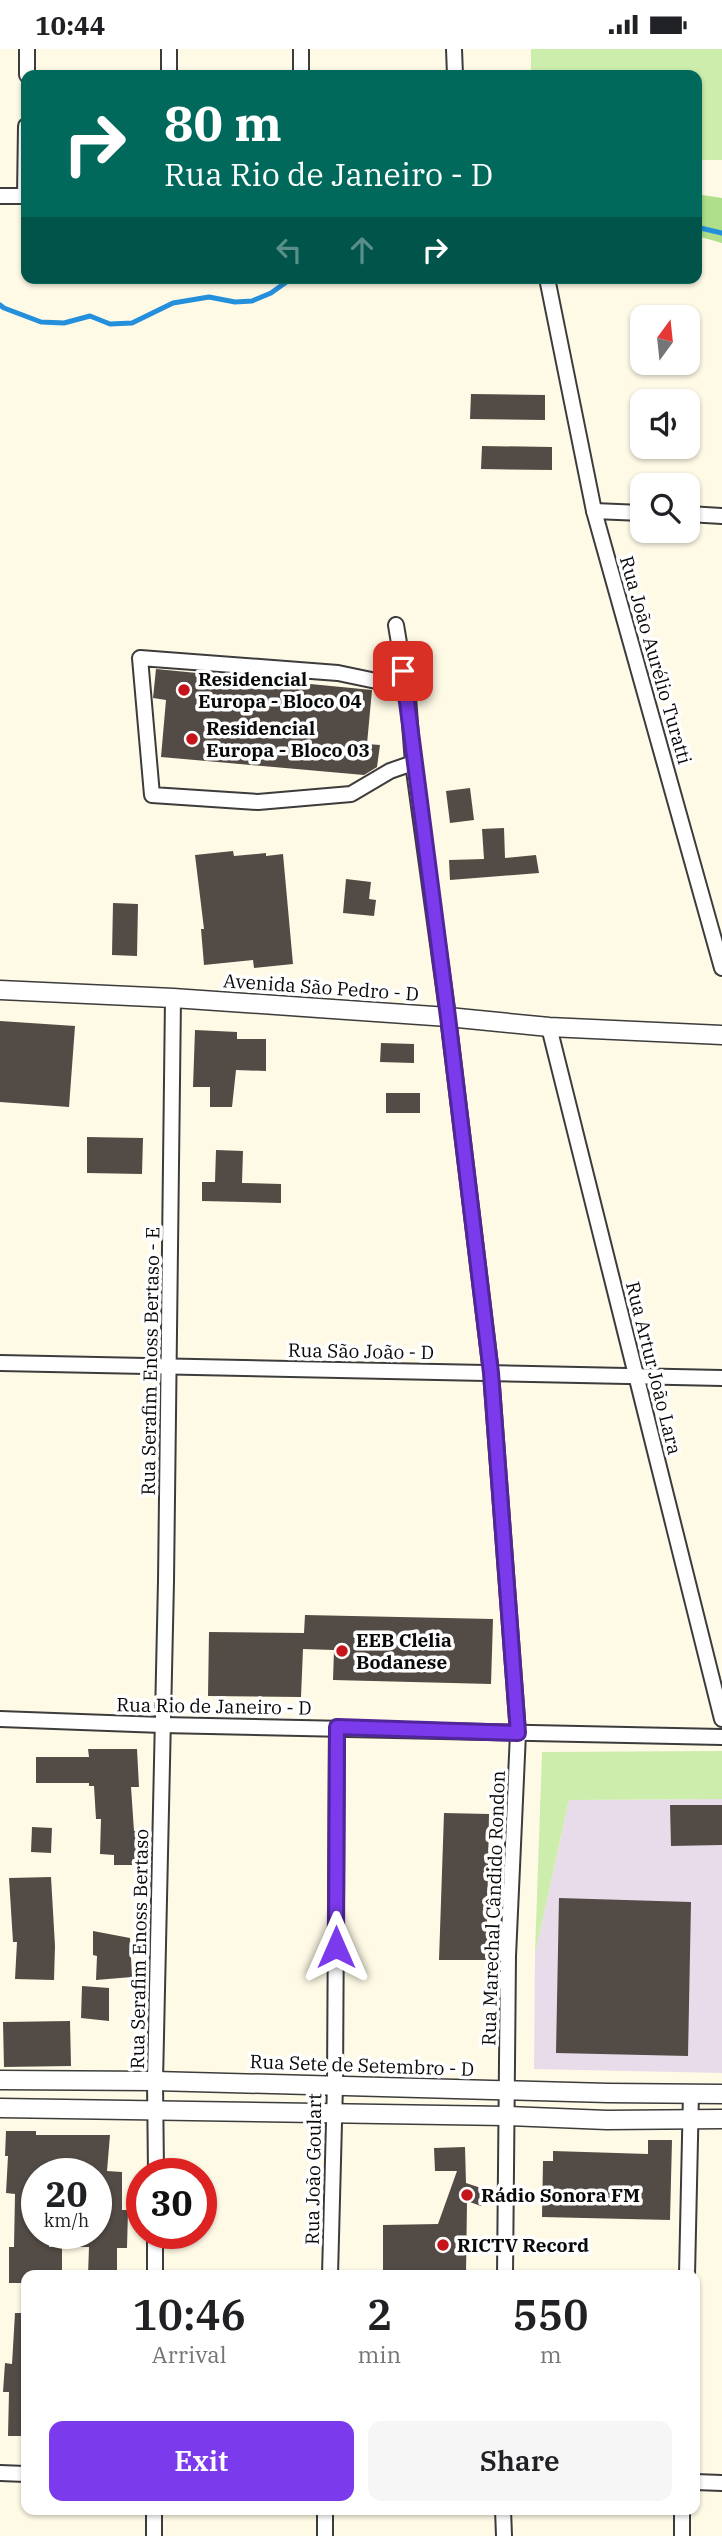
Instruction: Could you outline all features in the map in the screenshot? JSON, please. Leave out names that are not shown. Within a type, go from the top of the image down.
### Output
[{"type":"street","points":[[27,49],[27,70]]},
{"type":"street","points":[[169,49],[169,70]]},
{"type":"street","points":[[301,49],[301,70]]},
{"type":"street","points":[[454,49],[455,70]]},
{"type":"street","points":[[0,196],[21,196]]},
{"type":"street","name":"Rua João Aurélio Turatti","points":[[548,284],[594,511],[722,968]]},
{"type":"street","points":[[594,511],[630,512]]},
{"type":"street","points":[[700,515],[722,516]]},
{"type":"street","name":"Rua Marechal Cândido Rondon","points":[[396,625],[408,697],[491,1373],[518,1733],[508,1956],[505,2270]]},
{"type":"street","points":[[408,697],[382,682],[338,673],[140,658],[152,795],[258,802],[351,794],[390,771],[414,763]]},
{"type":"street","name":"Avenida São Pedro - D","points":[[0,990],[173,998],[448,1017],[548,1027],[722,1035]]},
{"type":"street","name":"Rua Serafim Enoss Bertaso - E","points":[[162,1725],[173,998]]},
{"type":"street","name":"Rua Artur João Lara","points":[[548,1027],[722,1719]]},
{"type":"street","name":"Rua São João - D","points":[[0,1363],[722,1378]]},
{"type":"street","name":"Rua Rio de Janeiro - D","points":[[0,1719],[722,1737]]},
{"type":"street","name":"Rua Serafim Enoss Bertaso","points":[[156,2158],[162,1725]]},
{"type":"street","name":"Rua João Goulart","points":[[330,2270],[335,2084],[337,1727]]},
{"type":"street","name":"Rua Sete de Setembro - D","points":[[0,2080],[335,2084],[722,2094]]},
{"type":"street","points":[[607,2120],[608,2093]]},
{"type":"street","points":[[687,2270],[691,2093]]},
{"type":"street","points":[[0,2108],[607,2120],[722,2119]]},
{"type":"street","points":[[155,2249],[155,2270]]},
{"type":"street","points":[[0,2473],[21,2474]]},
{"type":"street","points":[[700,2482],[722,2483]]},
{"type":"street","points":[[154,2515],[154,2536]]},
{"type":"street","points":[[325,2515],[325,2536]]},
{"type":"street","points":[[503,2515],[503,2536]]},
{"type":"street","points":[[682,2515],[682,2536]]},
{"type":"shaded area","points":[[722,1799],[722,2073],[534,2069],[535,1954],[569,1800]]},
{"type":"green space","points":[[531,49],[722,49],[722,160],[702,160],[702,70],[531,70]]},
{"type":"green space","points":[[702,195],[722,198],[722,243],[702,237]]},
{"type":"green space","points":[[722,1751],[722,1799],[569,1800],[535,1954],[542,1752]]},
{"type":"building","points":[[471,394],[545,395],[545,420],[470,419]]},
{"type":"building","points":[[482,446],[552,447],[552,470],[481,469]]},
{"type":"building","points":[[156,669],[372,690],[367,744],[380,745],[377,767],[364,775],[161,757],[166,700],[153,698]]},
{"type":"building","points":[[470,788],[474,820],[450,823],[446,791]]},
{"type":"building","points":[[504,828],[505,858],[536,855],[539,873],[450,880],[449,860],[484,859],[482,829]]},
{"type":"building","points":[[233,851],[234,856],[283,854],[293,964],[254,968],[253,960],[204,965],[201,929],[204,929],[195,855]]},
{"type":"building","points":[[346,879],[371,882],[369,899],[376,900],[374,916],[343,913]]},
{"type":"building","points":[[113,903],[138,904],[137,956],[112,955]]},
{"type":"building","points":[[0,1021],[75,1026],[69,1107],[0,1102]]},
{"type":"building","points":[[195,1030],[237,1032],[237,1039],[266,1039],[266,1071],[236,1070],[232,1107],[210,1107],[210,1087],[193,1087]]},
{"type":"building","points":[[381,1043],[414,1044],[414,1063],[380,1062]]},
{"type":"building","points":[[386,1093],[420,1093],[420,1113],[386,1113]]},
{"type":"building","points":[[87,1137],[143,1138],[142,1174],[87,1173]]},
{"type":"building","points":[[216,1150],[243,1151],[242,1183],[281,1184],[281,1203],[202,1201],[202,1182],[215,1182]]},
{"type":"building","points":[[305,1615],[493,1619],[491,1684],[333,1680],[334,1650],[303,1649],[301,1697],[208,1696],[209,1632],[304,1633]]},
{"type":"building","points":[[88,1749],[137,1749],[139,1787],[131,1787],[134,1831],[139,1831],[139,1865],[114,1865],[114,1855],[100,1854],[101,1819],[96,1819],[94,1786],[89,1786],[89,1783],[36,1783],[36,1757],[89,1757]]},
{"type":"building","points":[[670,1805],[722,1805],[722,1845],[671,1846]]},
{"type":"building","points":[[444,1813],[489,1814],[487,1923],[494,1923],[494,1945],[486,1945],[486,1960],[439,1960]]},
{"type":"building","points":[[32,1827],[52,1828],[51,1853],[31,1852]]},
{"type":"building","points":[[51,1877],[54,1980],[15,1979],[17,1942],[13,1942],[9,1878]]},
{"type":"building","points":[[559,1898],[691,1902],[688,2056],[556,2053]]},
{"type":"building","points":[[93,1931],[130,1938],[132,1977],[96,1980],[97,1956],[93,1955]]},
{"type":"building","points":[[82,1986],[109,1988],[109,2021],[81,2018]]},
{"type":"building","points":[[70,2021],[71,2066],[4,2067],[3,2022]]},
{"type":"building","points":[[6,2131],[36,2131],[36,2135],[110,2135],[108,2158],[21,2158],[21,2249],[62,2249],[62,2270],[21,2270],[21,2283],[9,2283],[9,2247],[14,2247],[15,2194],[6,2193],[8,2156],[5,2156]]},
{"type":"building","points":[[648,2140],[672,2140],[670,2220],[542,2217],[543,2161],[553,2161],[553,2151],[648,2154]]},
{"type":"building","points":[[465,2147],[466,2183],[487,2190],[481,2206],[467,2201],[466,2270],[383,2270],[383,2225],[438,2224],[457,2171],[435,2171],[434,2148]]},
{"type":"building","points":[[112,2171],[122,2172],[126,2248],[117,2248],[117,2270],[88,2270],[89,2249],[112,2249]]},
{"type":"building","points":[[15,2313],[21,2313],[21,2436],[8,2436],[9,2392],[3,2392],[5,2363],[12,2364]]},
{"type":"waterway","points":[[702,228],[722,233]]},
{"type":"waterway","points":[[0,305],[41,322],[64,323],[90,316],[110,324],[132,323],[173,303],[209,297],[235,302],[252,301],[284,284]]},
{"type":"place","name":"Residencial Europa - Bloco 04","points":[[184,690]]},
{"type":"place","name":"Residencial Europa - Bloco 03","points":[[192,739]]},
{"type":"place","name":"EEB Clelia Bodanese","points":[[342,1651]]},
{"type":"place","name":"Rádio Sonora FM","points":[[467,2195]]},
{"type":"place","name":"RICTV Record","points":[[443,2245]]},
{"type":"route","points":[[336,1947],[337,1727],[518,1733],[491,1373],[403,671]]}]
